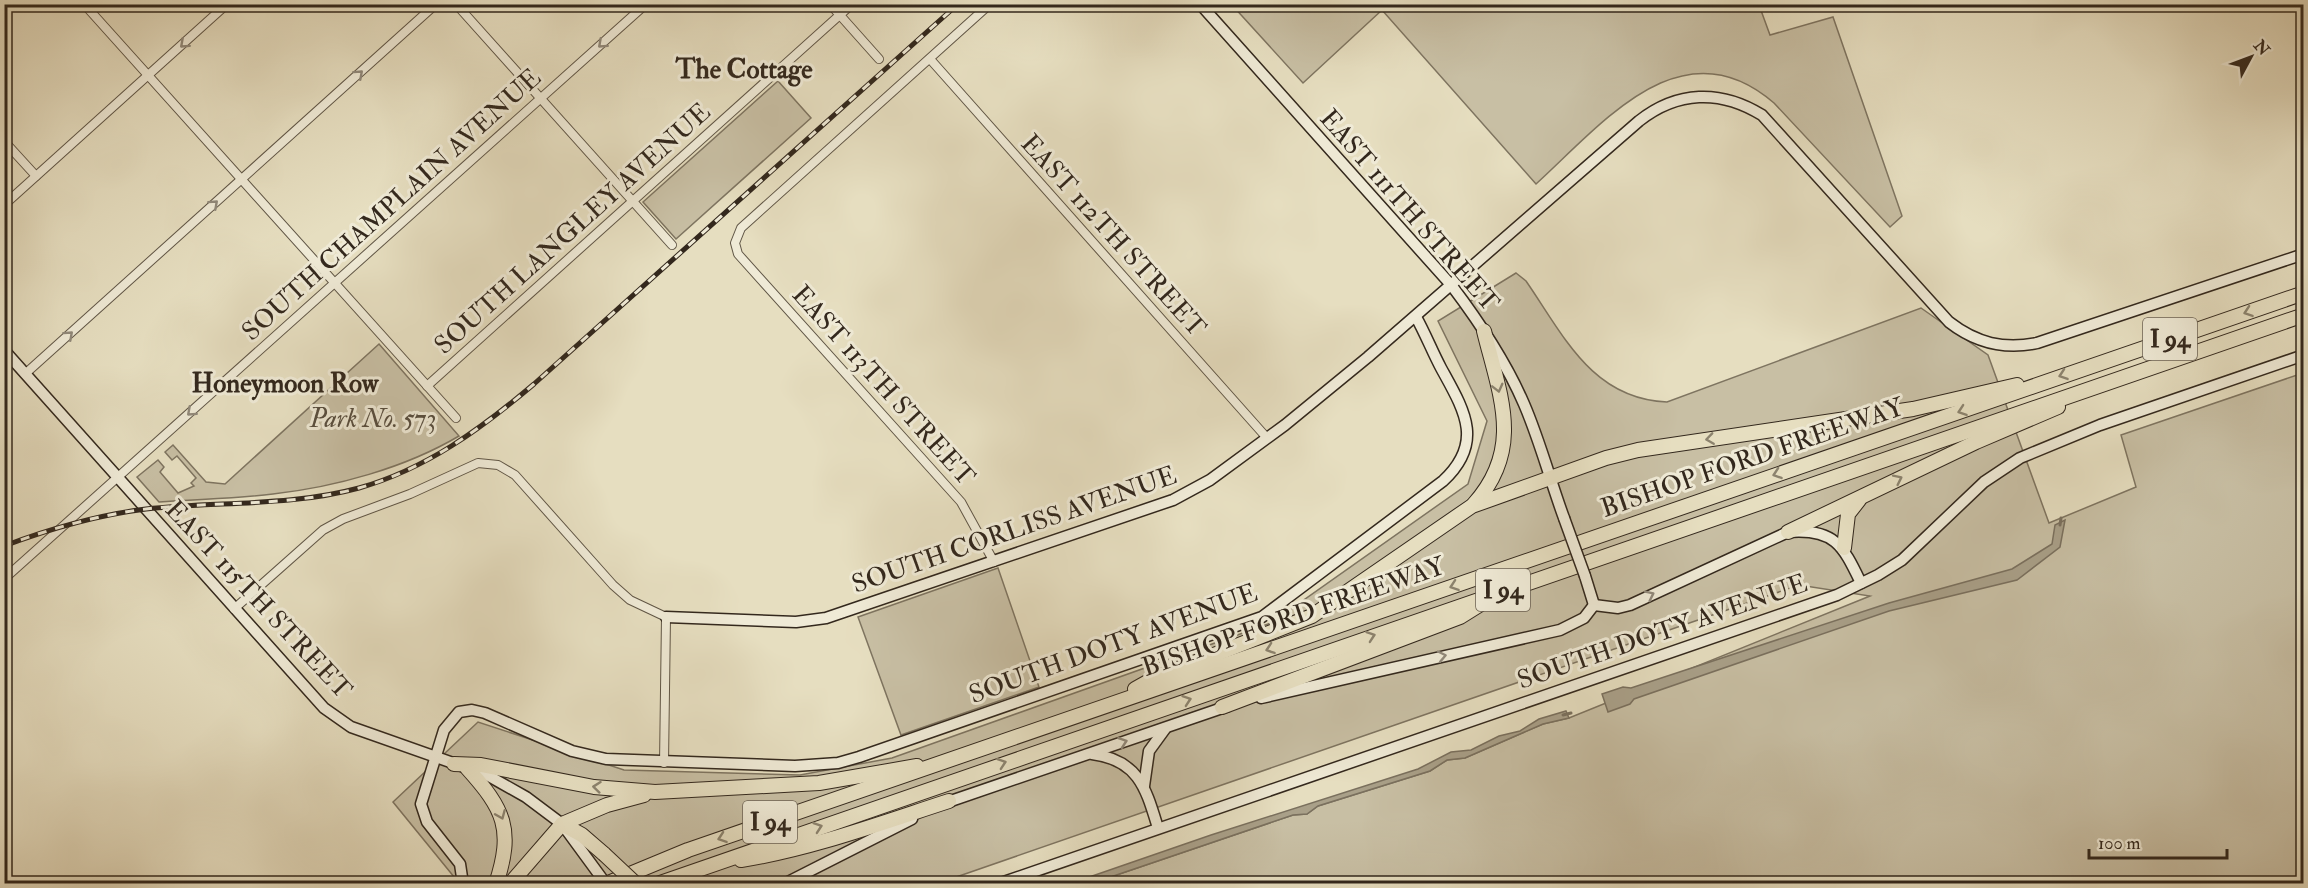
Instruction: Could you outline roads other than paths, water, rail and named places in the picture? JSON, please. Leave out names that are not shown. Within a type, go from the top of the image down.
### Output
[{"type":"highway","name":"BISHOP FORD FREEWAY","points":[[606,884],[688,850],[2304,293]]},
{"type":"highway","name":"BISHOP FORD FREEWAY","points":[[657,884],[703,866],[2304,315]]},
{"type":"highway","points":[[1472,506],[1495,474],[1504,447],[1502,402],[1484,331]]},
{"type":"highway","points":[[1788,532],[1976,442],[2040,416],[2108,382]]},
{"type":"highway","points":[[1107,705],[1150,680],[1312,616],[1472,506],[1550,478],[1638,450],[1903,411],[2003,387],[2036,384]]},
{"type":"highway","points":[[1844,548],[1848,514],[1863,496]]},
{"type":"highway","points":[[1222,707],[1460,617],[1505,590]]},
{"type":"highway","points":[[460,766],[481,765],[584,786],[655,792],[819,783],[896,768],[937,765]]},
{"type":"highway","points":[[460,766],[492,798],[505,822],[505,851],[496,884]]},
{"type":"highway","points":[[510,884],[562,824],[607,805],[655,792]]},
{"type":"highway","points":[[703,866],[762,857],[949,801]]},
{"type":"highway","points":[[562,824],[582,836],[636,884]]},
{"type":"street","points":[[84,4],[456,418]]},
{"type":"street","points":[[4,205],[227,4]]},
{"type":"street","points":[[25,374],[436,4]]},
{"type":"street","points":[[456,4],[672,245]]},
{"type":"street","name":"SOUTH CHAMPLAIN AVENUE","points":[[4,579],[646,4]]},
{"type":"street","points":[[830,4],[879,59]]},
{"type":"street","name":"SOUTH LANGLEY AVENUE","points":[[427,386],[852,4]]},
{"type":"street","points":[[930,59],[990,4]]},
{"type":"street","name":"EAST 111TH STREET","points":[[1200,4],[1452,286],[1484,331],[1523,403],[1594,605]]},
{"type":"street","name":"EAST 113TH STREET","points":[[930,59],[741,228],[735,243],[738,254],[961,502],[993,562]]},
{"type":"street","name":"EAST 112TH STREET","points":[[930,59],[1267,438]]},
{"type":"street","points":[[1452,286],[1639,121],[1667,103],[1692,96],[1736,101],[1762,114],[1949,322],[1970,335],[1990,343],[2014,347],[2037,343],[2304,254]]},
{"type":"street","points":[[4,141],[36,176]]},
{"type":"street","name":"SOUTH CORLISS AVENUE","points":[[666,617],[796,622],[826,618],[1173,500],[1219,474],[1267,438],[1452,286]]},
{"type":"street","name":"SOUTH DOTY AVENUE","points":[[463,884],[460,864],[423,814],[422,795],[444,730],[454,715],[472,710],[588,757],[664,763],[795,765],[838,763],[1262,617],[1443,481],[1460,462],[1467,439],[1464,411],[1416,317]]},
{"type":"street","name":"EAST 115TH STREET","points":[[4,350],[324,708],[351,727],[487,775],[526,797],[562,824],[606,884]]},
{"type":"street","name":"SOUTH DOTY AVENUE","points":[[998,884],[1806,606],[1861,583],[1902,560],[1984,482],[2020,458],[2100,425],[2304,355]]},
{"type":"street","points":[[234,609],[333,524],[410,494],[466,467],[488,463],[498,465],[515,475],[613,585],[630,600],[666,617],[664,763]]},
{"type":"street","points":[[784,884],[949,801],[1222,707],[1560,630],[1584,618],[1594,605],[1612,608],[1630,605],[1788,532],[1801,531],[1821,535],[1844,548],[1861,583]]},
{"type":"street","points":[[1144,786],[1149,751],[1168,726]]},
{"type":"street","points":[[1090,754],[1121,763],[1136,774],[1144,786],[1158,828]]},
{"type":"waterway","points":[[2060,525],[2061,518]]},
{"type":"waterway","points":[[1563,715],[1571,713]]},
{"type":"railway","points":[[4,546],[74,523],[146,509],[280,501],[333,494],[384,480],[430,459],[494,417],[534,384],[958,4]]},
{"type":"district","name":"The Cottage","points":[[744,69]]},
{"type":"district","name":"Honeymoon Row","points":[[285,383]]},
{"type":"park label","name":"Park No. 573","points":[[373,418]]}]
